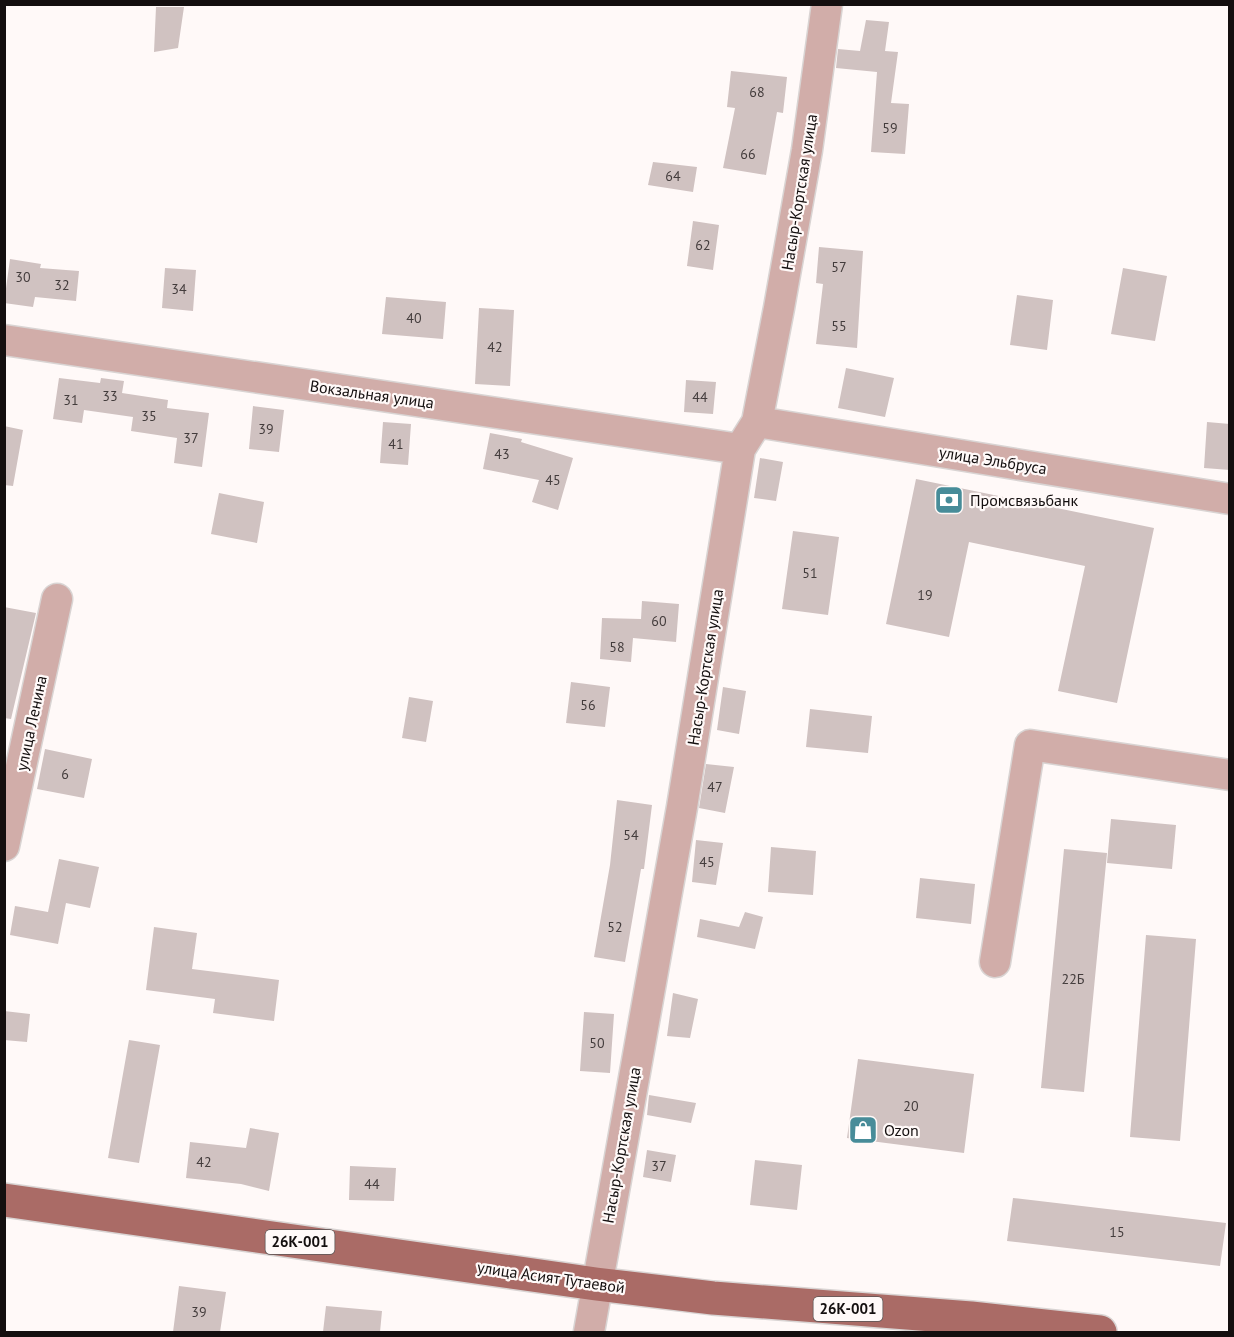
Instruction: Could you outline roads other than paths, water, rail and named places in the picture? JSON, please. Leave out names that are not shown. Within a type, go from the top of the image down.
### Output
[{"type":"main road","name":"улица Асият Тутаевой","points":[[4,1200],[596,1284],[970,1325],[1100,1332]]},
{"type":"street","name":"Насыр-Кортская улица","points":[[589,1332],[680,819],[740,449],[757,422],[807,150],[827,4]]},
{"type":"street","name":"Вокзальная улица","points":[[4,340],[740,449]]},
{"type":"street","name":"улица Эльбруса","points":[[757,422],[1230,499]]},
{"type":"street","name":"улица Ленина","points":[[4,846],[57,599]]},
{"type":"street","points":[[995,962],[1030,745],[1230,775]]},
{"type":"place","name":"Промсвязьбанк","points":[[949,500]]},
{"type":"place","name":"Ozon","points":[[863,1130]]}]
